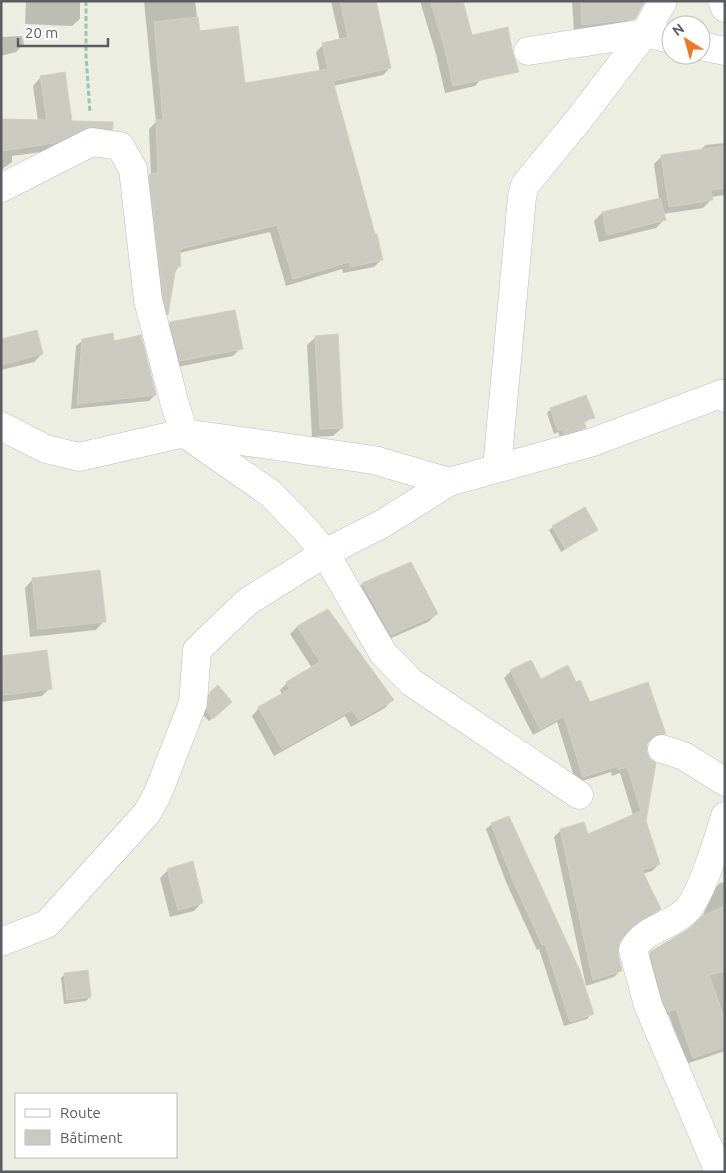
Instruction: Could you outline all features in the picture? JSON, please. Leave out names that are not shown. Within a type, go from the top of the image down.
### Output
[{"type":"street","points":[[496,468],[522,197],[526,185],[645,33],[663,1]]},
{"type":"street","points":[[722,1],[725,8]]},
{"type":"street","points":[[528,51],[645,33],[661,37]]},
{"type":"street","points":[[711,48],[725,52]]},
{"type":"street","points":[[1,188],[92,142],[120,146],[133,169],[148,300],[174,402],[184,433],[270,493],[305,529],[325,553],[383,653],[411,682],[579,795]]},
{"type":"street","points":[[1,942],[47,924],[147,812],[158,793],[193,703],[197,650],[246,602],[325,553],[382,524],[449,482],[593,442],[724,395]]},
{"type":"street","points":[[1,426],[46,449],[79,457],[184,433],[374,460],[449,482]]},
{"type":"street","points":[[662,749],[684,756],[725,782]]},
{"type":"street","points":[[719,1172],[648,1005],[633,950],[643,938],[687,910],[696,895],[725,816]]},
{"type":"path","points":[[86,1],[86,56],[92,142]]},
{"type":"building","points":[[340,1],[376,1],[391,68],[333,81],[383,260],[350,267],[349,262],[293,279],[277,225],[180,249],[181,266],[176,267],[168,315],[163,297],[149,174],[158,173],[156,120],[163,120],[154,22],[198,17],[200,31],[238,26],[245,83],[328,69],[322,43],[348,37]]},
{"type":"building","points":[[430,1],[463,1],[472,35],[508,27],[513,54],[519,72],[453,86],[444,45]]},
{"type":"building","points":[[581,1],[645,1],[635,19],[582,25]]},
{"type":"building","points":[[65,72],[72,121],[113,122],[113,129],[85,128],[55,143],[1,151],[1,119],[47,120],[40,76]]},
{"type":"building","points":[[725,146],[725,188],[711,190],[713,200],[669,207],[661,155]]},
{"type":"building","points":[[660,198],[666,220],[607,235],[602,212]]},
{"type":"building","points":[[235,310],[243,349],[180,361],[170,322]]},
{"type":"building","points":[[37,330],[43,354],[1,365],[1,339]]},
{"type":"building","points":[[113,333],[114,341],[141,335],[156,395],[77,404],[82,339]]},
{"type":"building","points":[[338,334],[343,428],[320,429],[315,336]]},
{"type":"building","points":[[586,395],[595,418],[584,421],[586,428],[564,434],[562,429],[558,431],[550,408]]},
{"type":"building","points":[[585,507],[598,530],[565,549],[552,526]]},
{"type":"building","points":[[411,562],[438,614],[391,635],[362,583]]},
{"type":"building","points":[[100,570],[106,622],[38,629],[32,578]]},
{"type":"building","points":[[328,609],[394,700],[359,720],[352,710],[282,749],[258,707],[290,689],[286,682],[320,662],[297,626]]},
{"type":"building","points":[[47,650],[52,689],[4,695],[1,656]]},
{"type":"building","points":[[531,660],[541,679],[568,665],[576,682],[580,680],[590,702],[648,682],[666,734],[658,734],[651,738],[647,744],[647,752],[650,759],[656,763],[646,821],[660,864],[642,870],[661,909],[635,924],[620,942],[618,954],[622,971],[593,980],[560,829],[584,822],[588,834],[641,811],[627,767],[618,770],[618,766],[583,777],[564,716],[540,729],[510,670]]},
{"type":"building","points":[[218,685],[232,702],[213,719],[207,711],[210,692]]},
{"type":"building","points":[[509,816],[580,971],[594,1014],[570,1022],[545,944],[542,945],[511,876],[491,823]]},
{"type":"building","points":[[193,861],[203,903],[178,910],[167,869]]},
{"type":"building","points":[[725,906],[725,971],[709,975],[725,1020],[725,1047],[693,1058],[676,1009],[668,1012],[663,1000],[650,952],[690,928],[702,916]]},
{"type":"building","points":[[88,970],[91,997],[67,1000],[64,973]]}]
